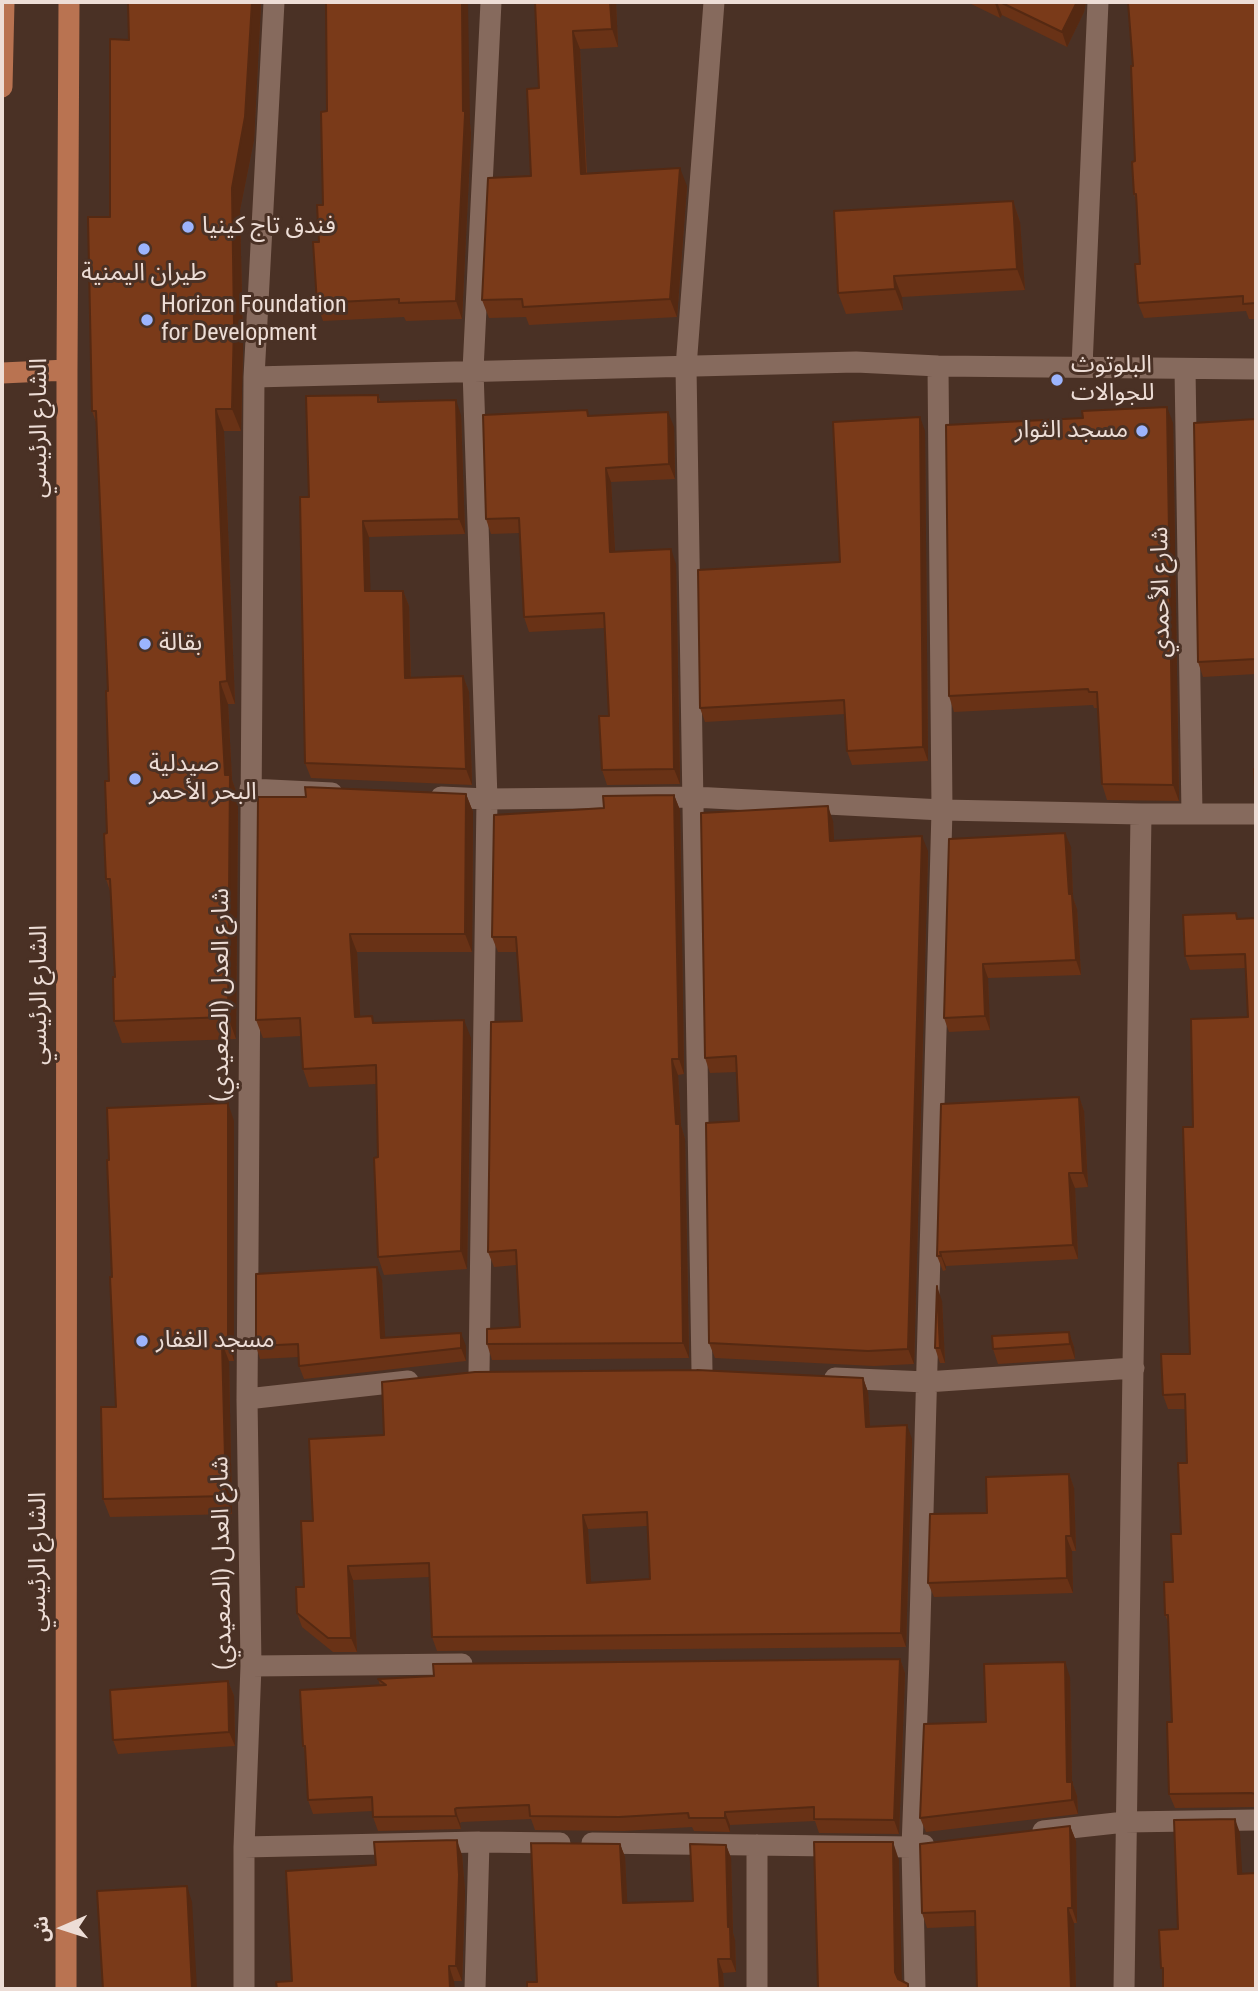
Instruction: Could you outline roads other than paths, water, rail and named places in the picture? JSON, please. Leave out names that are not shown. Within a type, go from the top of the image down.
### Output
[{"type":"main road","points":[[2,87],[4,2]]},
{"type":"main road","name":"الشارع الرئيسي","points":[[65,1989],[69,2]]},
{"type":"main road","points":[[2,373],[67,370]]},
{"type":"street","name":"شارع العدل (الصعيدي)","points":[[244,1989],[244,1847],[251,1666],[247,1399],[254,377],[274,2]]},
{"type":"street","points":[[479,1373],[487,799],[473,370],[491,2]]},
{"type":"street","points":[[713,2],[686,367],[693,797],[695,1371],[728,1373]]},
{"type":"street","points":[[1082,366],[1098,2]]},
{"type":"street","points":[[254,377],[856,362],[938,366],[1256,369]]},
{"type":"street","points":[[915,1989],[912,1660],[926,1382],[942,810],[938,366]]},
{"type":"street","name":"شارع الأحمدي","points":[[1185,369],[1192,814]]},
{"type":"street","points":[[250,789],[347,793]]},
{"type":"street","points":[[417,796],[487,799],[693,797],[942,810],[1256,814]]},
{"type":"street","points":[[1124,1989],[1141,814]]},
{"type":"street","points":[[820,1377],[926,1382],[1134,1368]]},
{"type":"street","points":[[247,1399],[425,1379]]},
{"type":"street","points":[[251,1666],[488,1664]]},
{"type":"street","points":[[1018,1834],[1125,1822],[1256,1820]]},
{"type":"street","points":[[244,1847],[479,1842],[912,1847],[938,1844]]},
{"type":"street","points":[[475,1989],[479,1842]]},
{"type":"street","points":[[757,1845],[757,1989]]},
{"type":"place","name":"فندق تاج كينيا","points":[[188,227]]},
{"type":"place","name":"طيران اليمنية","points":[[144,249]]},
{"type":"place","name":"Horizon Foundation for Development","points":[[147,320]]},
{"type":"place","name":"البلوتوث للجوالات","points":[[1057,380]]},
{"type":"place","name":"مسجد الثوار","points":[[1142,431]]},
{"type":"place","name":"بقالة","points":[[145,644]]},
{"type":"place","name":"صيدلية البحر الأحمر","points":[[135,779]]},
{"type":"place","name":"مسجد الغفار","points":[[142,1341]]}]
